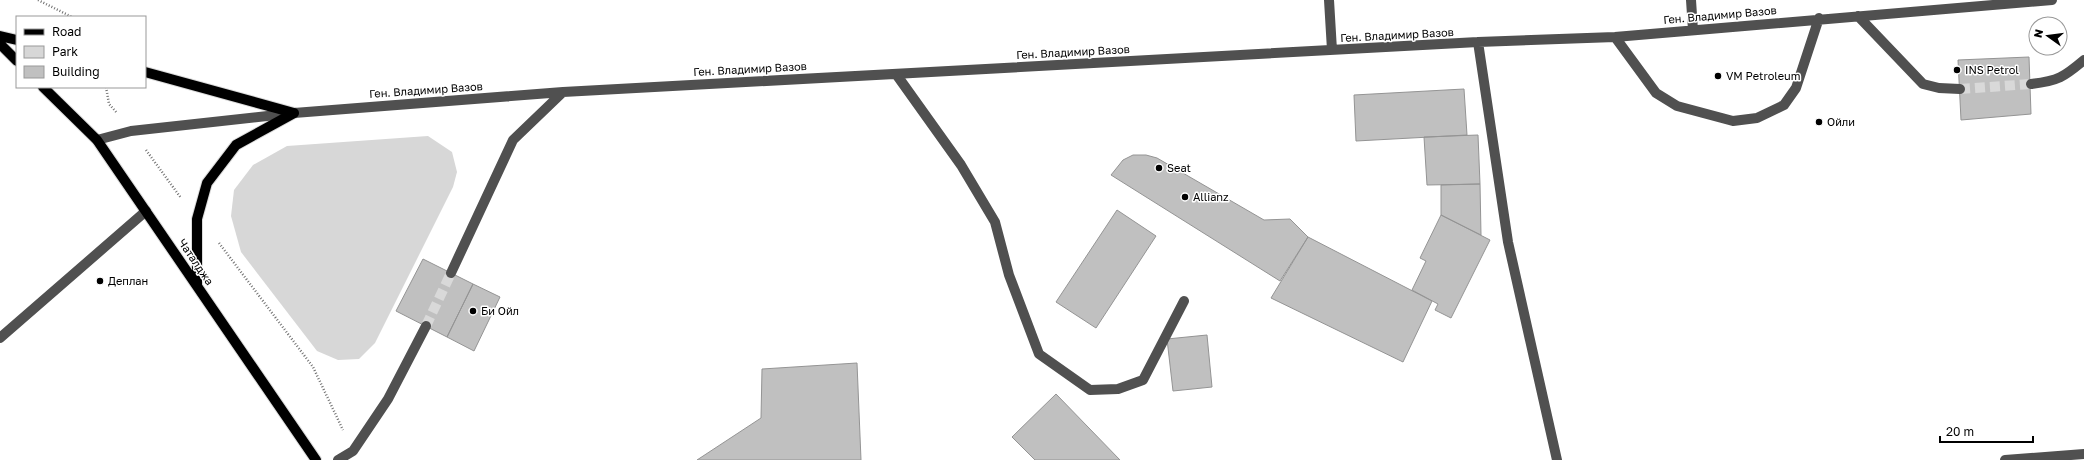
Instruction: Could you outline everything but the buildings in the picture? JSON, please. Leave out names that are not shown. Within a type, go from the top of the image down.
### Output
[{"type":"main road","points":[[0,36],[16,40]]},
{"type":"main road","points":[[0,44],[16,60]]},
{"type":"main road","points":[[146,72],[294,112]]},
{"type":"main road","name":"Чаталджа","points":[[44,88],[97,140],[316,460]]},
{"type":"main road","points":[[197,285],[198,214],[207,183],[236,145],[294,112]]},
{"type":"street","points":[[1329,0],[1332,50]]},
{"type":"street","points":[[1691,0],[1693,30]]},
{"type":"street","name":"Ген. Владимир Вазов","points":[[97,140],[131,131],[294,112],[563,92],[1478,42],[1614,37],[1819,18],[2052,0]]},
{"type":"street","points":[[1858,16],[1923,84],[1939,88],[1960,89]]},
{"type":"street","points":[[1614,37],[1656,93],[1678,106],[1733,121],[1757,118],[1784,105],[1796,88],[1819,18]]},
{"type":"street","points":[[1478,42],[1508,242],[1557,460]]},
{"type":"street","points":[[2031,84],[2048,82],[2065,76],[2084,60]]},
{"type":"street","points":[[896,74],[960,164],[995,222],[1009,275],[1039,354],[1090,390],[1118,389],[1143,380],[1184,301]]},
{"type":"street","points":[[451,273],[513,140],[563,92]]},
{"type":"street","points":[[0,338],[146,211]]},
{"type":"street","points":[[338,460],[353,451],[388,399],[426,326]]},
{"type":"street","points":[[2004,460],[2084,454]]},
{"type":"path","points":[[38,0],[70,16]]},
{"type":"path","points":[[106,88],[109,104],[180,197],[198,214],[236,268],[313,367],[353,451]]},
{"type":"green space","points":[[428,136],[452,152],[457,172],[453,187],[375,343],[359,359],[338,360],[317,351],[241,252],[231,216],[234,190],[253,165],[287,146]]},
{"type":"tunnel","points":[[1960,89],[2031,84]]},
{"type":"tunnel","points":[[426,326],[451,273]]},
{"type":"place","name":"INS Petrol","points":[[1957,70]]},
{"type":"place","name":"VM Petroleum","points":[[1718,76]]},
{"type":"place","name":"Ойли","points":[[1819,122]]},
{"type":"place","name":"Seat","points":[[1159,168]]},
{"type":"place","name":"Allianz","points":[[1185,197]]},
{"type":"place","name":"Деплан","points":[[100,281]]},
{"type":"place","name":"Би Ойл","points":[[473,311]]}]
